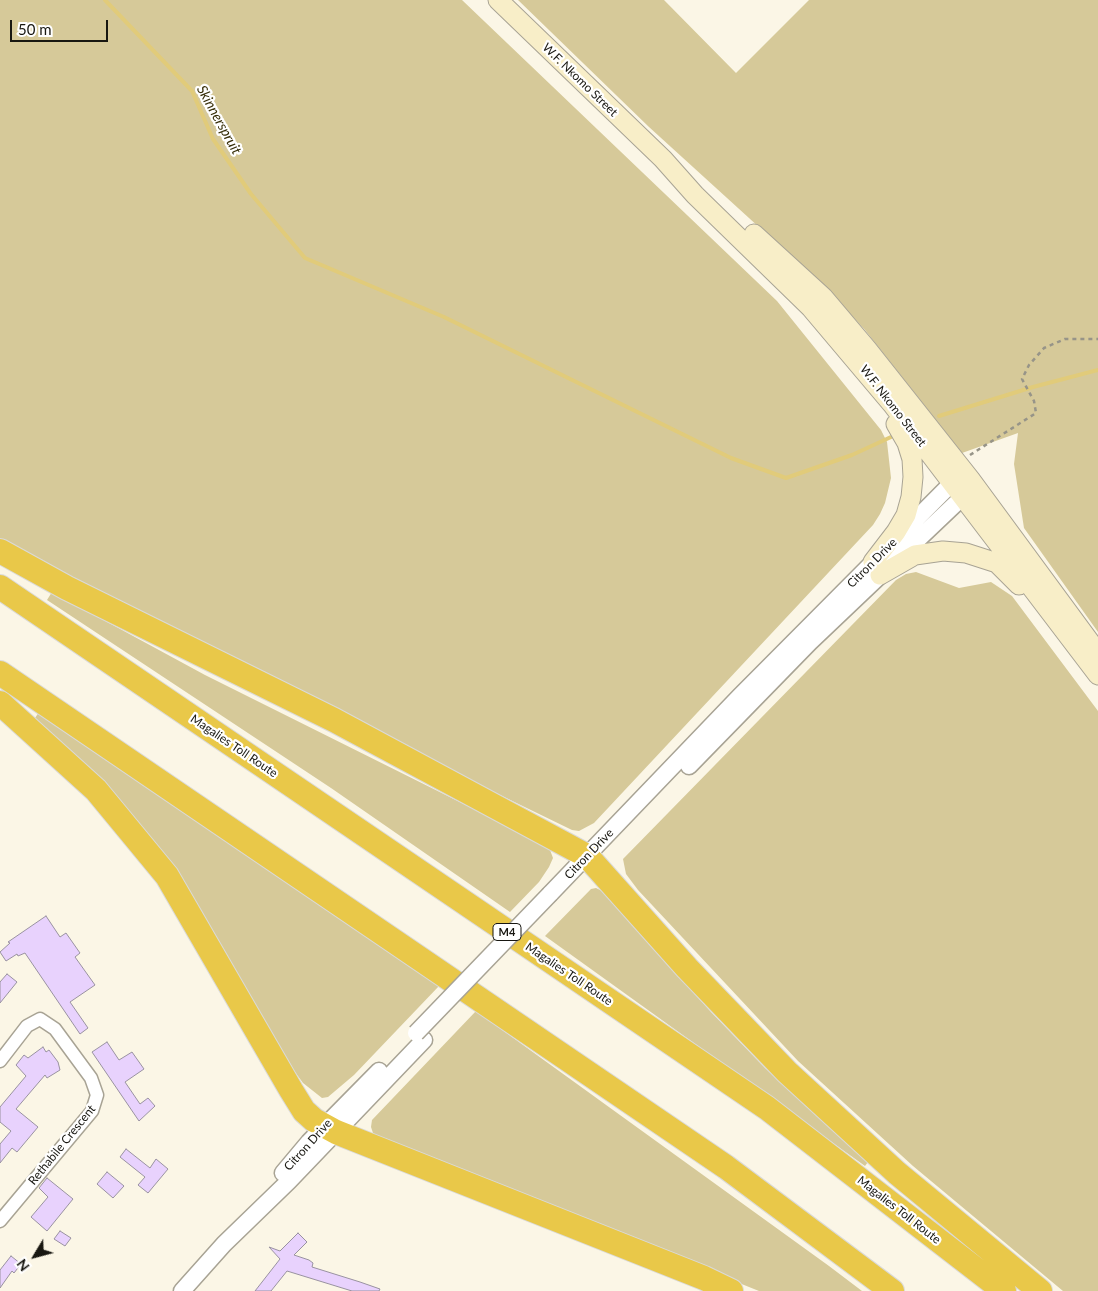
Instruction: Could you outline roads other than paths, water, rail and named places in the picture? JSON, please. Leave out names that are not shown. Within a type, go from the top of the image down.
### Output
[{"type":"highway","points":[[0,551],[67,588],[334,720],[590,860],[687,968],[786,1072],[897,1173],[1040,1291]]},
{"type":"highway","name":"Magalies Toll Route","points":[[0,587],[767,1108],[1004,1291]]},
{"type":"highway","points":[[0,673],[726,1167],[892,1291]]},
{"type":"highway","points":[[0,703],[96,790],[167,876],[304,1111],[330,1129],[704,1278],[731,1291]]},
{"type":"main road","name":"W.F. Nkomo Street","points":[[498,0],[663,159],[695,195],[811,308],[886,396],[962,480],[1098,654]]},
{"type":"main road","name":"W.F. Nkomo Street","points":[[663,159],[695,181],[823,297],[867,349],[962,480],[1098,675]]},
{"type":"main road","points":[[811,308],[892,418],[907,443],[912,459],[913,477],[906,514],[876,568]]},
{"type":"main road","points":[[876,568],[927,553],[966,553],[996,563],[1012,576],[1098,680]]},
{"type":"street","name":"Citron Drive","points":[[182,1291],[330,1129],[590,860],[740,696],[876,568],[962,480]]},
{"type":"street","name":"Rethabile Crescent","points":[[0,1061],[28,1026],[40,1019],[55,1029],[91,1078],[97,1095],[92,1111],[0,1221]]},
{"type":"waterway","name":"Skinnerspruit","points":[[105,0],[192,91],[213,139],[251,194],[305,258],[444,317],[731,458],[786,478],[852,455],[891,437]]},
{"type":"waterway","points":[[939,416],[1033,387],[1098,370]]}]
